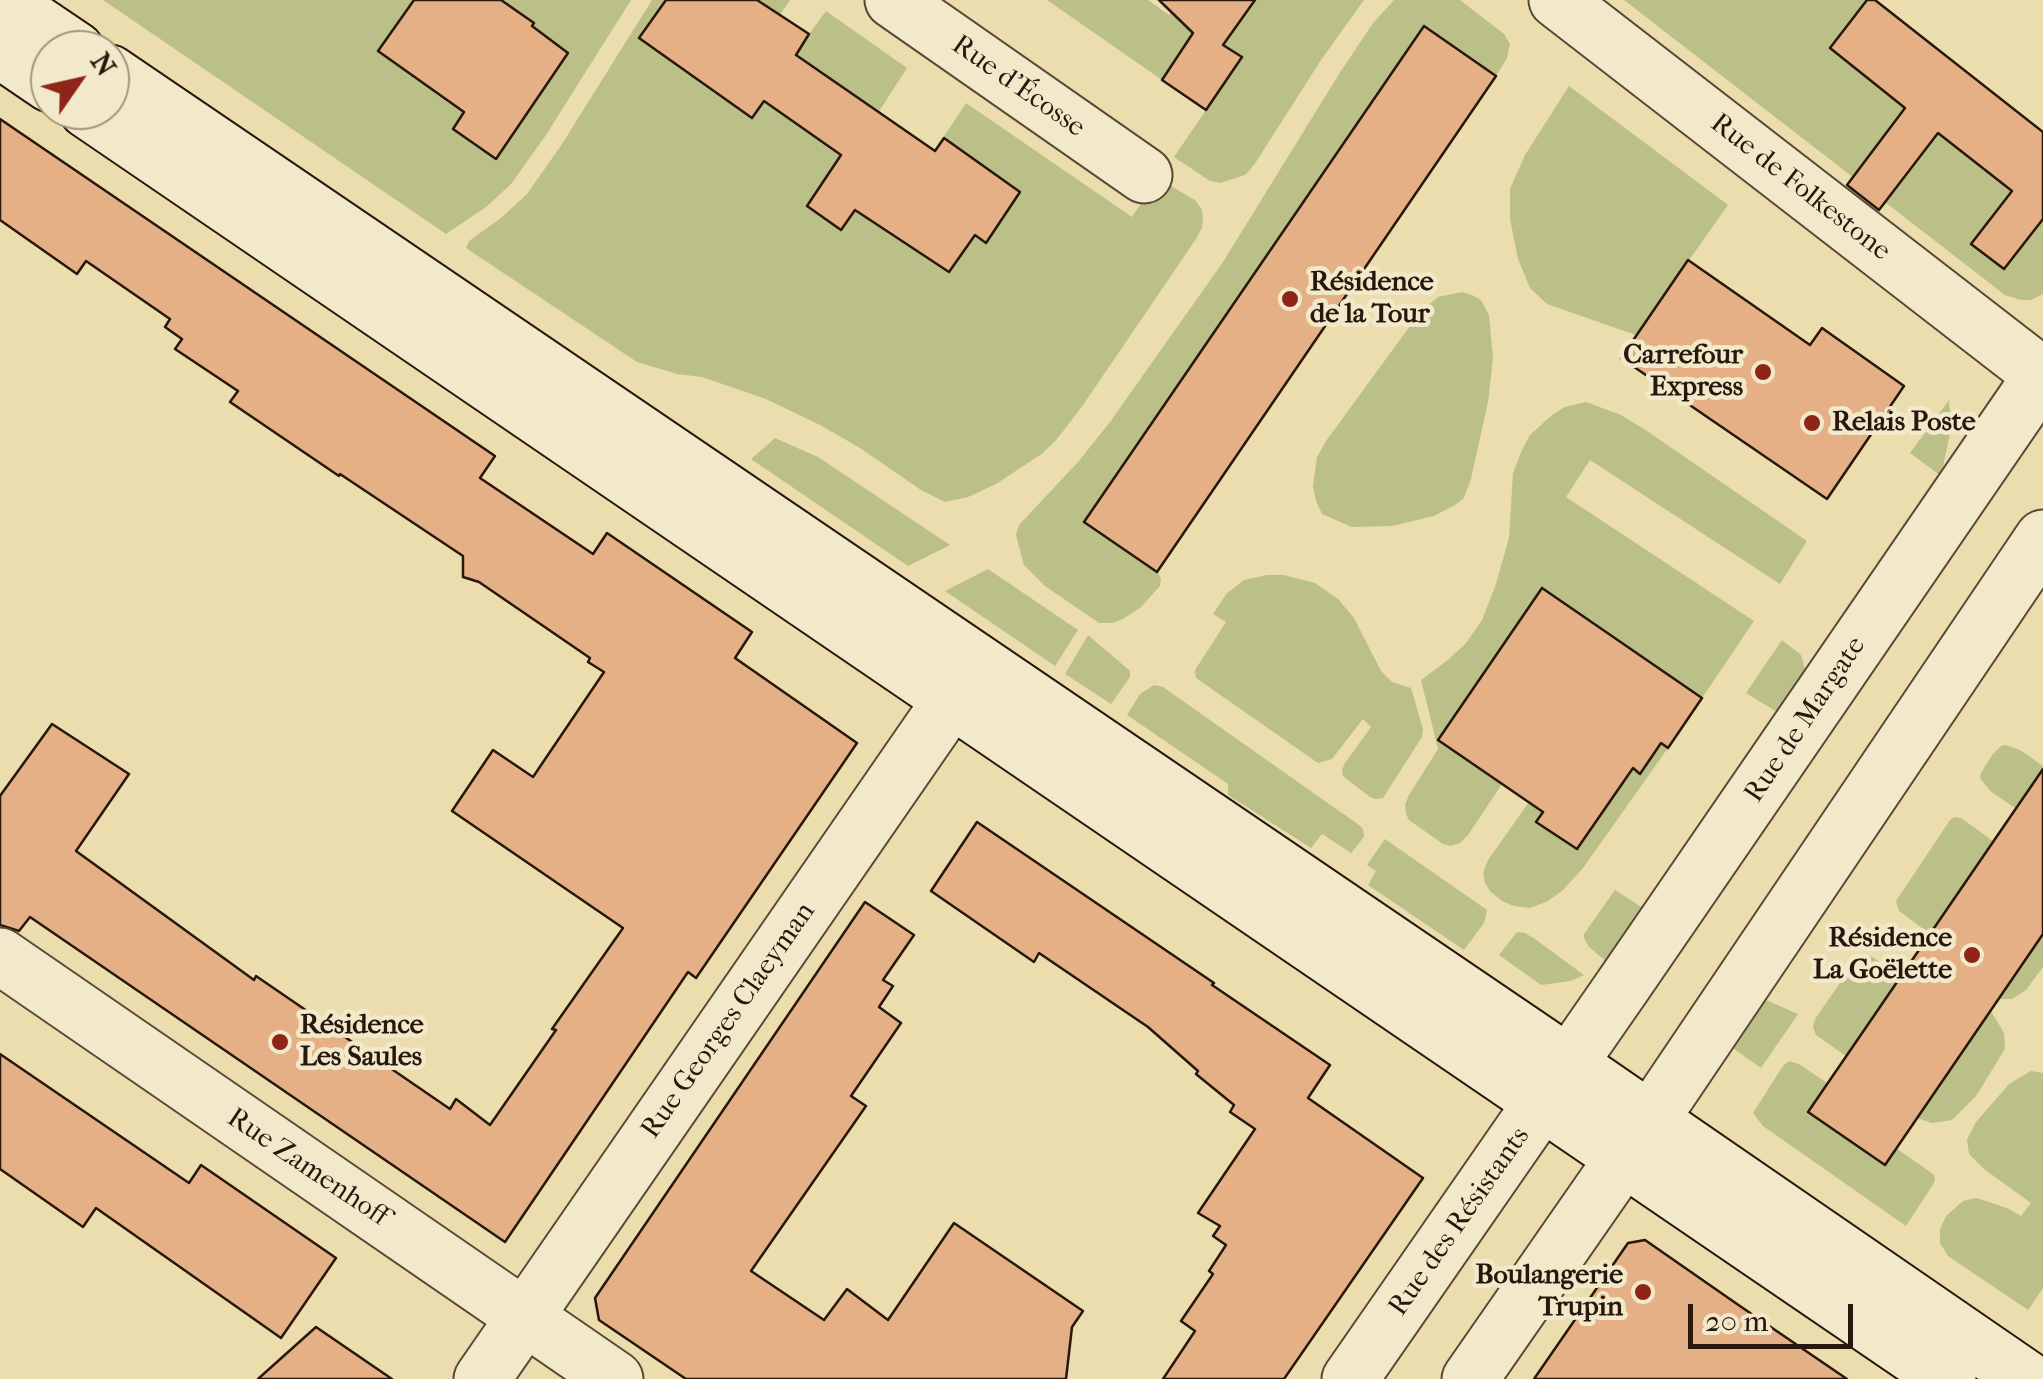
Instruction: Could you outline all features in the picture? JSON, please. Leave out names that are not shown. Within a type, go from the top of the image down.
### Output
[{"type":"street","points":[[2,0],[46,30]]},
{"type":"street","name":"Rue d'Écosse","points":[[893,0],[1144,175]]},
{"type":"street","name":"Rue de Folkestone","points":[[1558,0],[2042,376]]},
{"type":"street","points":[[0,50],[30,70]]},
{"type":"street","points":[[130,88],[964,681]]},
{"type":"street","points":[[119,130],[964,681],[1636,1138],[2028,1379]]},
{"type":"street","name":"Rue de Margate","points":[[1556,1083],[2042,376]]},
{"type":"street","points":[[1470,1379],[2043,538]]},
{"type":"street","name":"Rue Georges Claeyman","points":[[482,1379],[964,681]]},
{"type":"street","name":"Rue Zamenhoff","points":[[0,956],[616,1379]]},
{"type":"street","name":"Rue des Résistants","points":[[1350,1379],[1556,1083]]},
{"type":"street","points":[[1636,1138],[1948,1379]]},
{"type":"green space","points":[[103,0],[631,0],[511,184],[446,234]]},
{"type":"green space","points":[[652,0],[790,0],[780,15],[809,34],[826,11],[907,68],[878,113],[927,162],[966,103],[1132,217],[1158,178],[1196,201],[1203,219],[1196,239],[1081,408],[1043,453],[996,484],[945,502],[860,448],[766,399],[702,377],[637,362],[466,247],[527,194]]},
{"type":"green space","points":[[1047,0],[1148,0],[1169,15],[1171,12],[1193,33],[1162,80]]},
{"type":"green space","points":[[1255,0],[1364,0],[1254,165],[1245,175],[1220,183],[1210,181],[1174,157],[1242,57],[1223,45]]},
{"type":"green space","points":[[1394,0],[1460,0],[1504,34],[1510,44],[1507,58],[1496,76],[1423,26],[1084,521],[1161,578],[1160,586],[1140,608],[1123,619],[1099,623],[1045,586],[1024,565],[1016,535],[1019,525],[1110,422],[1223,262],[1373,23]]},
{"type":"green space","points":[[1624,0],[1867,0],[1830,48],[1905,108],[1866,161],[1938,133],[2012,191],[1972,244],[2004,269],[2043,219],[2043,294],[2031,300],[2005,295]]},
{"type":"green space","points":[[1569,86],[1728,205],[1636,335],[1547,304],[1530,288],[1518,259],[1510,219],[1510,189],[1525,155]]},
{"type":"green space","points":[[1462,292],[1481,300],[1489,315],[1493,358],[1488,402],[1464,498],[1434,516],[1392,526],[1352,527],[1322,514],[1313,486],[1317,457],[1326,441],[1421,311],[1438,297]]},
{"type":"green space","points":[[1949,400],[1951,429],[1941,476],[1910,453]]},
{"type":"green space","points":[[1586,402],[1621,415],[1647,431],[1807,541],[1780,584],[1590,460],[1566,497],[1754,621],[1702,698],[1542,588],[1510,634],[1518,641],[1470,692],[1438,739],[1502,784],[1468,835],[1460,843],[1443,844],[1406,814],[1409,795],[1438,749],[1421,680],[1466,643],[1482,620],[1509,538],[1513,473],[1530,435],[1565,407]]},
{"type":"green space","points":[[775,438],[818,457],[950,545],[908,566],[751,459]]},
{"type":"green space","points":[[988,569],[1078,630],[1055,666],[945,591]]},
{"type":"green space","points":[[1267,575],[1315,583],[1338,599],[1354,618],[1381,671],[1392,682],[1411,688],[1422,737],[1383,798],[1370,797],[1343,776],[1345,763],[1371,727],[1363,719],[1332,759],[1318,763],[1196,678],[1195,670],[1226,622],[1213,614],[1227,593],[1244,580]]},
{"type":"green space","points":[[1088,635],[1130,671],[1111,704],[1065,674]]},
{"type":"green space","points":[[1782,640],[1801,655],[1806,673],[1780,714],[1746,693]]},
{"type":"green space","points":[[1154,685],[1163,687],[1359,825],[1364,837],[1351,853],[1322,834],[1311,848],[1228,795],[1228,784],[1127,715],[1140,694]]},
{"type":"green space","points":[[1661,743],[1668,748],[1583,868],[1563,890],[1530,908],[1502,901],[1490,891],[1483,873],[1488,860],[1529,802],[1543,812],[1537,823],[1577,849],[1633,768],[1640,774]]},
{"type":"green space","points":[[2006,745],[2043,766],[2043,967],[2026,990],[2012,999],[1998,999],[1991,1011],[2004,1033],[2005,1049],[1976,1096],[1952,1120],[1932,1123],[1917,1118],[1896,1148],[1935,1178],[1906,1226],[1763,1126],[1753,1113],[1789,1061],[1827,1083],[1846,1056],[1816,1035],[1813,1027],[1860,954],[1868,954],[1901,976],[1930,934],[1899,911],[1896,901],[1950,820],[1961,818],[1993,841],[2015,808],[1990,791],[1980,778],[1992,755]]},
{"type":"green space","points":[[1385,839],[1487,910],[1484,923],[1464,950],[1368,885],[1376,871],[1367,865]]},
{"type":"green space","points":[[1615,890],[1649,912],[1607,962],[1589,947],[1584,934]]},
{"type":"green space","points":[[1517,932],[1535,939],[1584,975],[1541,985],[1499,955]]},
{"type":"green space","points":[[1759,997],[1798,1014],[1761,1068],[1727,1044]]},
{"type":"green space","points":[[2031,1071],[2043,1073],[2043,1288],[2028,1310],[1948,1256],[1940,1243],[1940,1229],[1946,1216],[1963,1201],[1976,1198],[2021,1216],[2031,1203],[1984,1169],[1969,1154],[1967,1140],[1976,1122],[2009,1084]]},
{"type":"building","points":[[414,0],[501,0],[568,53],[496,159],[453,129],[464,112],[378,51]]},
{"type":"building","points":[[666,0],[757,0],[809,34],[796,55],[935,151],[944,138],[1020,192],[986,243],[975,235],[949,272],[855,210],[841,230],[807,206],[841,155],[764,101],[752,118],[639,38]]},
{"type":"building","points":[[1159,0],[1255,0],[1223,45],[1242,57],[1206,110],[1162,80],[1193,33]]},
{"type":"building","points":[[1867,0],[1875,0],[2043,132],[2043,219],[2004,269],[1971,244],[2012,191],[1938,133],[1879,210],[1847,185],[1905,108],[1830,48]]},
{"type":"building","name":"Résidence de la Tour","points":[[1424,26],[1496,76],[1157,572],[1084,522]]},
{"type":"building","points":[[0,119],[495,456],[480,478],[593,554],[607,533],[752,632],[735,658],[857,743],[696,978],[688,972],[505,1242],[30,917],[19,931],[0,925],[0,796],[52,724],[129,774],[76,851],[254,980],[256,976],[450,1109],[456,1099],[490,1125],[623,928],[452,811],[493,750],[533,777],[604,672],[588,662],[590,658],[479,582],[463,577],[463,556],[230,402],[238,391],[175,349],[182,339],[165,327],[170,319],[86,261],[77,274],[0,220]]},
{"type":"building","name":"Carrefour Express","points":[[1688,260],[1810,345],[1822,328],[1904,386],[1827,499],[1621,358]]},
{"type":"building","points":[[1542,588],[1702,698],[1668,748],[1661,743],[1640,774],[1633,768],[1577,849],[1536,822],[1543,812],[1438,740]]},
{"type":"building","name":"Résidence La Goëlette","points":[[2043,769],[2043,934],[1885,1165],[1808,1112]]},
{"type":"building","points":[[977,822],[1330,1065],[1308,1098],[1423,1178],[1284,1379],[1163,1379],[1195,1331],[1181,1321],[1213,1274],[1209,1271],[1226,1245],[1213,1236],[1220,1226],[1198,1213],[1255,1129],[1230,1112],[1234,1105],[1148,1027],[1039,953],[1034,962],[931,891]]},
{"type":"building","points":[[865,902],[914,935],[883,980],[893,986],[879,1007],[901,1023],[851,1096],[866,1106],[751,1271],[824,1320],[847,1289],[888,1320],[954,1223],[1083,1311],[1072,1327],[1066,1379],[686,1379],[599,1320],[595,1298]]},
{"type":"building","points":[[0,1054],[189,1183],[201,1165],[336,1258],[281,1338],[96,1208],[83,1227],[0,1169]]},
{"type":"building","points":[[1645,1240],[1847,1379],[1534,1379],[1628,1243]]},
{"type":"building","points":[[316,1327],[392,1379],[258,1379]]},
{"type":"place","name":"Résidence de la Tour","points":[[1290,299]]},
{"type":"place","name":"Carrefour Express","points":[[1763,372]]},
{"type":"place","name":"Relais Poste","points":[[1812,423]]},
{"type":"place","name":"Résidence La Goëlette","points":[[1972,955]]},
{"type":"place","name":"Résidence Les Saules","points":[[280,1042]]},
{"type":"place","name":"Boulangerie Trupin","points":[[1643,1292]]}]
